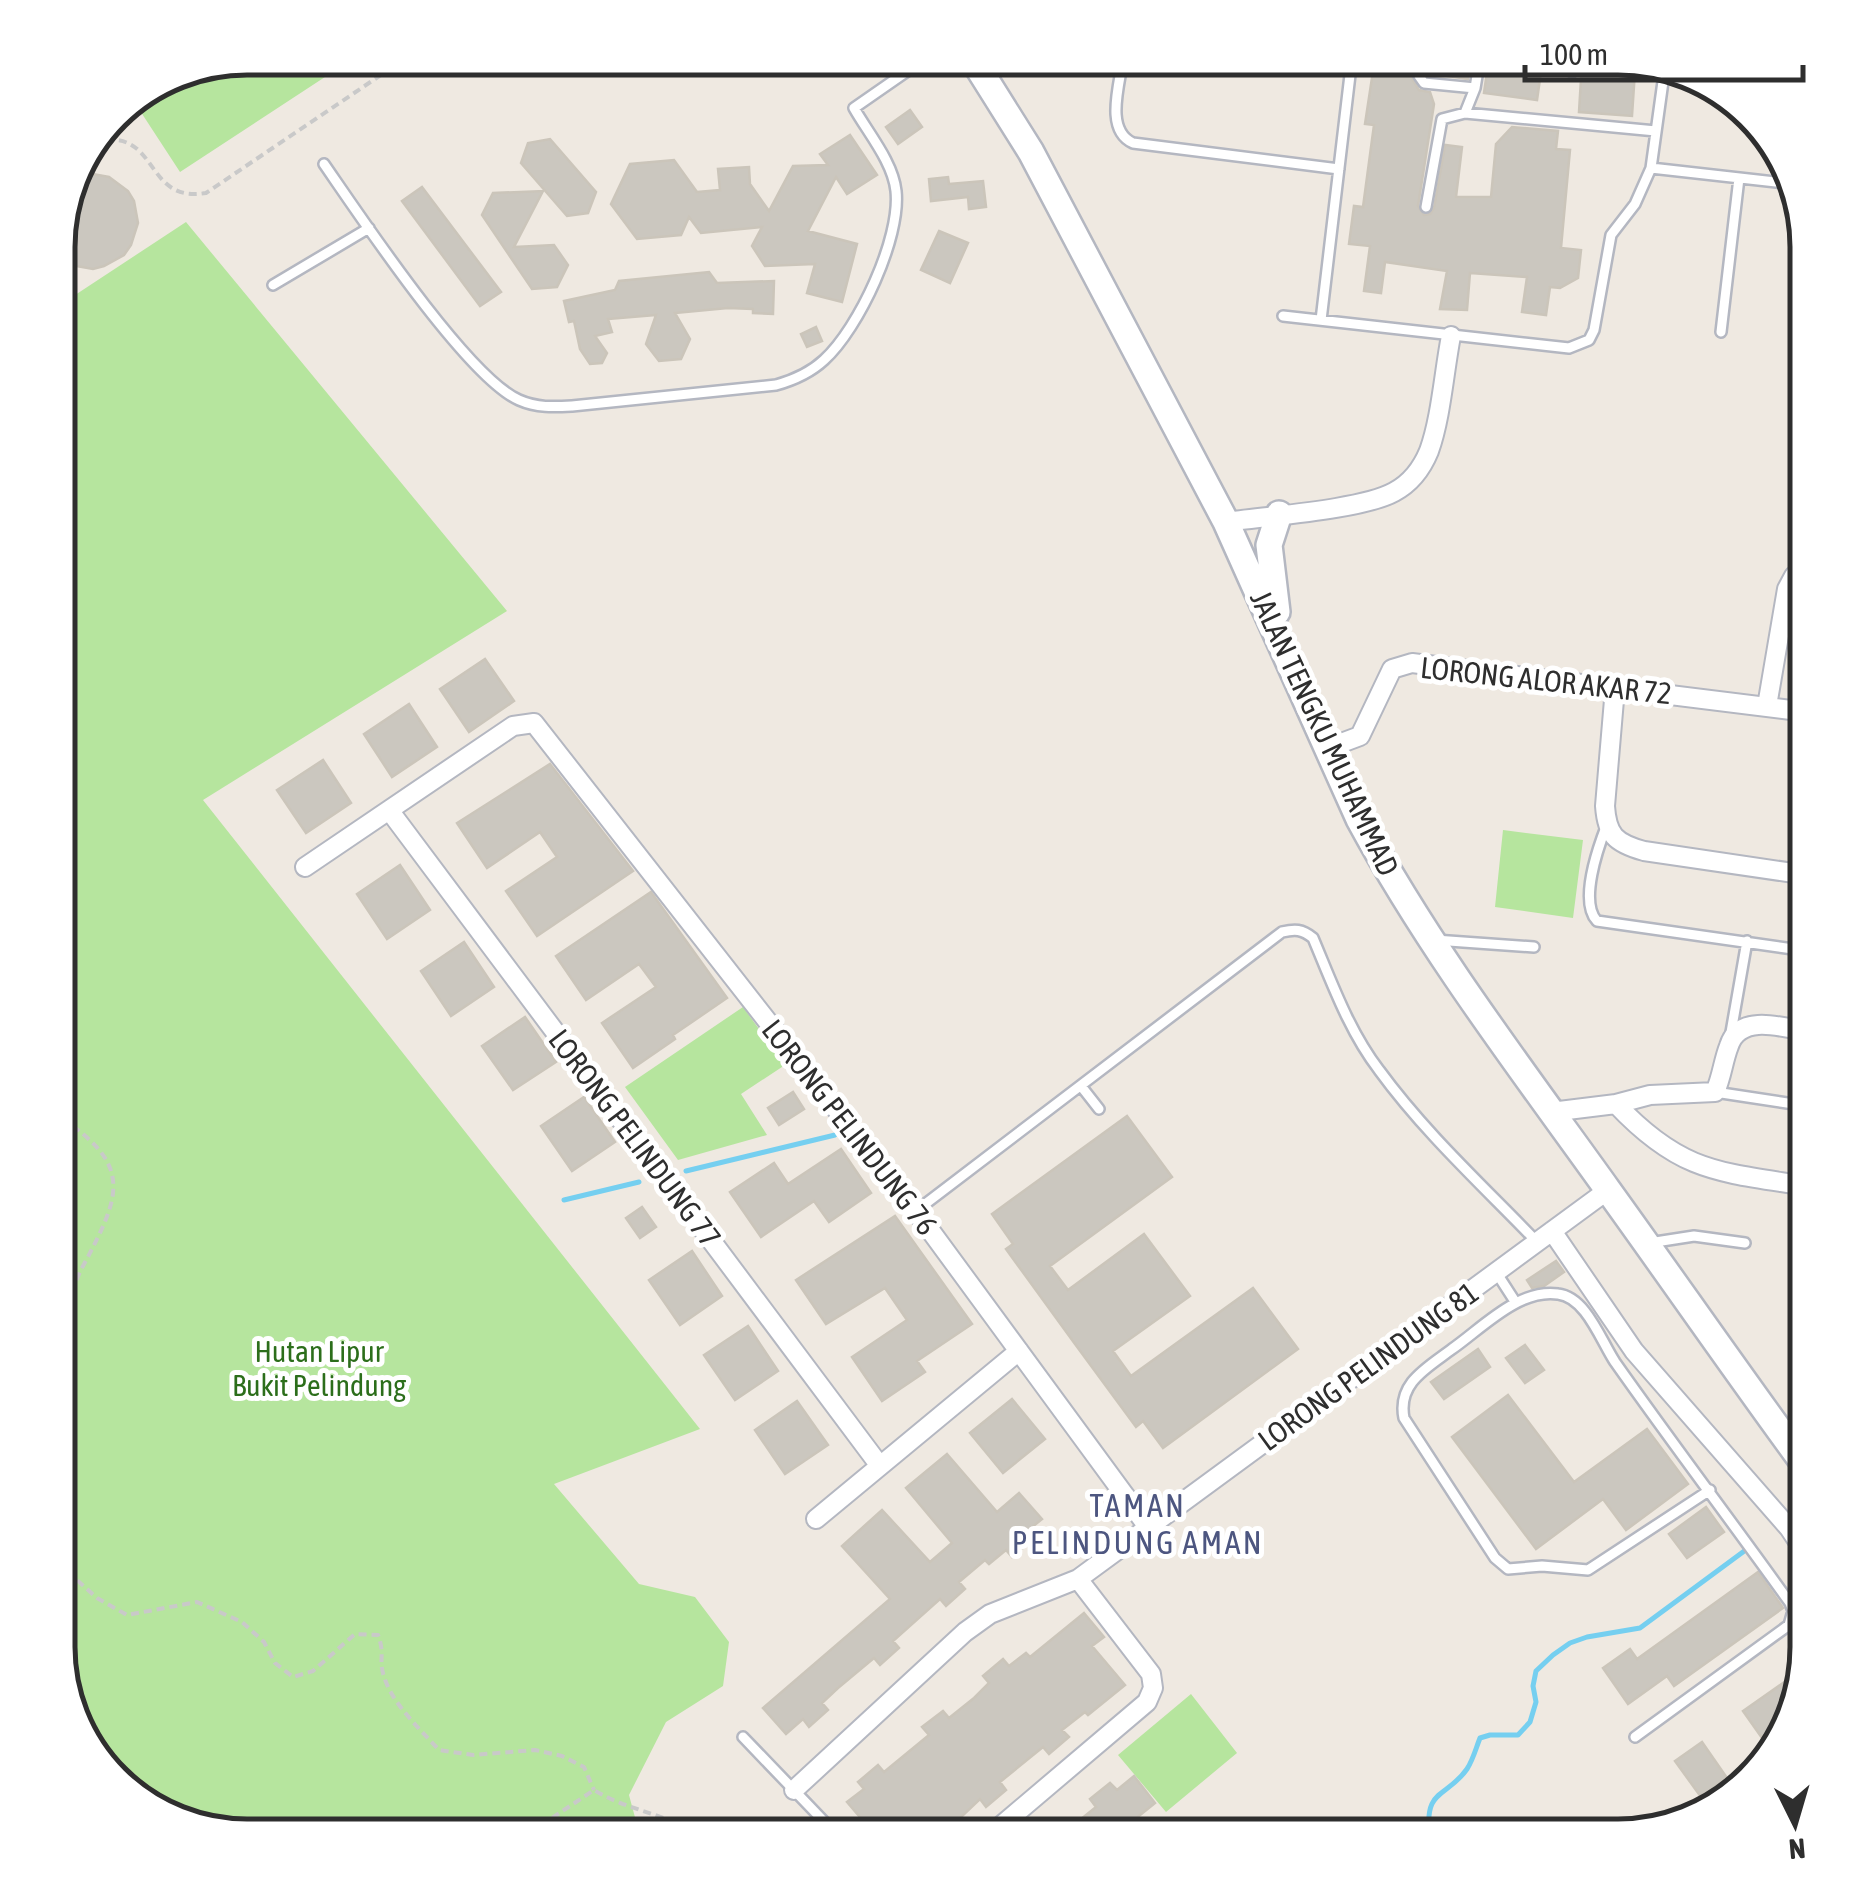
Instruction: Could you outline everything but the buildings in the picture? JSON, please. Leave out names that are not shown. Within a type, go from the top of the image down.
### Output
[{"type":"main road","name":"JALAN TENGKU MUHAMMAD","points":[[982,75],[1057,200],[1226,522],[1384,865],[1551,1112],[1790,1443]]},
{"type":"main road","points":[[1280,514],[1270,545],[1280,640]]},
{"type":"street","points":[[1226,522],[1360,502],[1391,494],[1407,484],[1429,450],[1451,336]]},
{"type":"street","points":[[1767,706],[1790,584]]},
{"type":"street","name":"LORONG ALOR AKAR 72","points":[[1328,748],[1360,736],[1392,669],[1412,663],[1790,709]]},
{"type":"street","points":[[1615,688],[1605,806],[1606,825],[1615,838],[1644,851],[1790,872]]},
{"type":"street","name":"LORONG PELINDUNG 76","points":[[389,810],[513,726],[534,724],[544,732],[916,1211],[1148,1527]]},
{"type":"street","points":[[304,867],[389,810]]},
{"type":"street","name":"LORONG PELINDUNG 77","points":[[389,810],[880,1466]]},
{"type":"street","points":[[1551,1112],[1616,1104],[1650,1095],[1714,1092],[1730,1040],[1737,1031],[1764,1024],[1790,1029]]},
{"type":"street","points":[[1616,1104],[1642,1132],[1696,1166],[1790,1183]]},
{"type":"street","name":"LORONG PELINDUNG 81","points":[[794,1790],[990,1614],[1078,1579],[1608,1190]]},
{"type":"street","points":[[1545,1236],[1634,1351],[1790,1528]]},
{"type":"street","points":[[816,1519],[1019,1351]]},
{"type":"street","points":[[1010,1819],[1146,1702],[1154,1688],[1151,1674],[1078,1579]]},
{"type":"lane","points":[[324,164],[472,360],[517,400],[554,407],[776,386],[796,379],[825,359],[848,328],[880,271],[893,237],[896,188],[890,169],[854,108],[902,75]]},
{"type":"lane","points":[[1120,75],[1116,122],[1124,139],[1133,143],[1340,169]]},
{"type":"lane","points":[[1321,320],[1350,75]]},
{"type":"lane","points":[[1419,75],[1424,84],[1475,88]]},
{"type":"lane","points":[[1465,112],[1477,75]]},
{"type":"lane","points":[[1284,316],[1569,348],[1589,340],[1611,235],[1635,204],[1651,168],[1663,81]]},
{"type":"lane","points":[[1426,207],[1442,119],[1465,112],[1656,131]]},
{"type":"lane","points":[[1651,168],[1777,182]]},
{"type":"lane","points":[[1721,332],[1739,178]]},
{"type":"lane","points":[[274,285],[369,228]]},
{"type":"lane","points":[[1606,825],[1594,859],[1592,916],[1597,921],[1790,948]]},
{"type":"lane","points":[[916,1211],[1282,932],[1295,929],[1312,938],[1350,1024],[1378,1070],[1444,1148],[1545,1236]]},
{"type":"lane","points":[[1432,940],[1534,947]]},
{"type":"lane","points":[[1730,1040],[1746,941]]},
{"type":"lane","points":[[1081,1086],[1099,1109]]},
{"type":"lane","points":[[1714,1092],[1790,1103]]},
{"type":"lane","points":[[1646,1244],[1694,1236],[1745,1243]]},
{"type":"lane","points":[[1496,1272],[1516,1303]]},
{"type":"lane","points":[[1710,1490],[1588,1570],[1542,1566],[1516,1571],[1502,1564],[1404,1418],[1402,1407],[1408,1384],[1516,1303],[1551,1293],[1570,1297],[1579,1304],[1612,1358],[1710,1490],[1790,1603]]},
{"type":"lane","points":[[1634,1737],[1790,1623]]},
{"type":"lane","points":[[743,1737],[822,1819]]},
{"type":"path","points":[[113,139],[135,144],[171,191],[190,196],[206,194],[381,75]]},
{"type":"path","points":[[75,1128],[94,1142],[110,1164],[114,1192],[108,1222],[75,1281]]},
{"type":"path","points":[[75,1578],[97,1598],[127,1615],[196,1602],[242,1622],[293,1677],[314,1670],[355,1634],[378,1635],[385,1652],[382,1671],[392,1693],[439,1750],[473,1755],[534,1750],[562,1756],[584,1767],[594,1790],[612,1802],[665,1819]]},
{"type":"path","points":[[550,1819],[594,1790]]},
{"type":"green space","points":[[328,75],[180,172],[141,112],[161,98],[213,78]]},
{"type":"green space","name":"Hutan Lipur Bukit Pelindung","points":[[186,222],[507,611],[203,800],[700,1429],[554,1484],[639,1584],[695,1597],[729,1642],[723,1686],[666,1722],[629,1795],[635,1819],[213,1816],[181,1806],[133,1776],[104,1743],[88,1713],[78,1681],[75,1648],[75,295]]},
{"type":"green space","points":[[1503,830],[1583,840],[1573,918],[1495,907]]},
{"type":"green space","points":[[743,1007],[785,1065],[741,1094],[767,1135],[678,1160],[625,1087]]},
{"type":"green space","points":[[1191,1694],[1237,1753],[1166,1812],[1118,1755]]},
{"type":"waterway","points":[[686,1171],[835,1135]]},
{"type":"waterway","points":[[564,1200],[639,1182]]},
{"type":"waterway","points":[[1429,1819],[1433,1801],[1467,1769],[1480,1738],[1518,1735],[1530,1722],[1536,1702],[1536,1671],[1553,1655],[1587,1637],[1640,1628],[1747,1549]]},
{"type":"district","name":"TAMAN PELINDUNG AMAN","points":[[1138,1524]]}]
